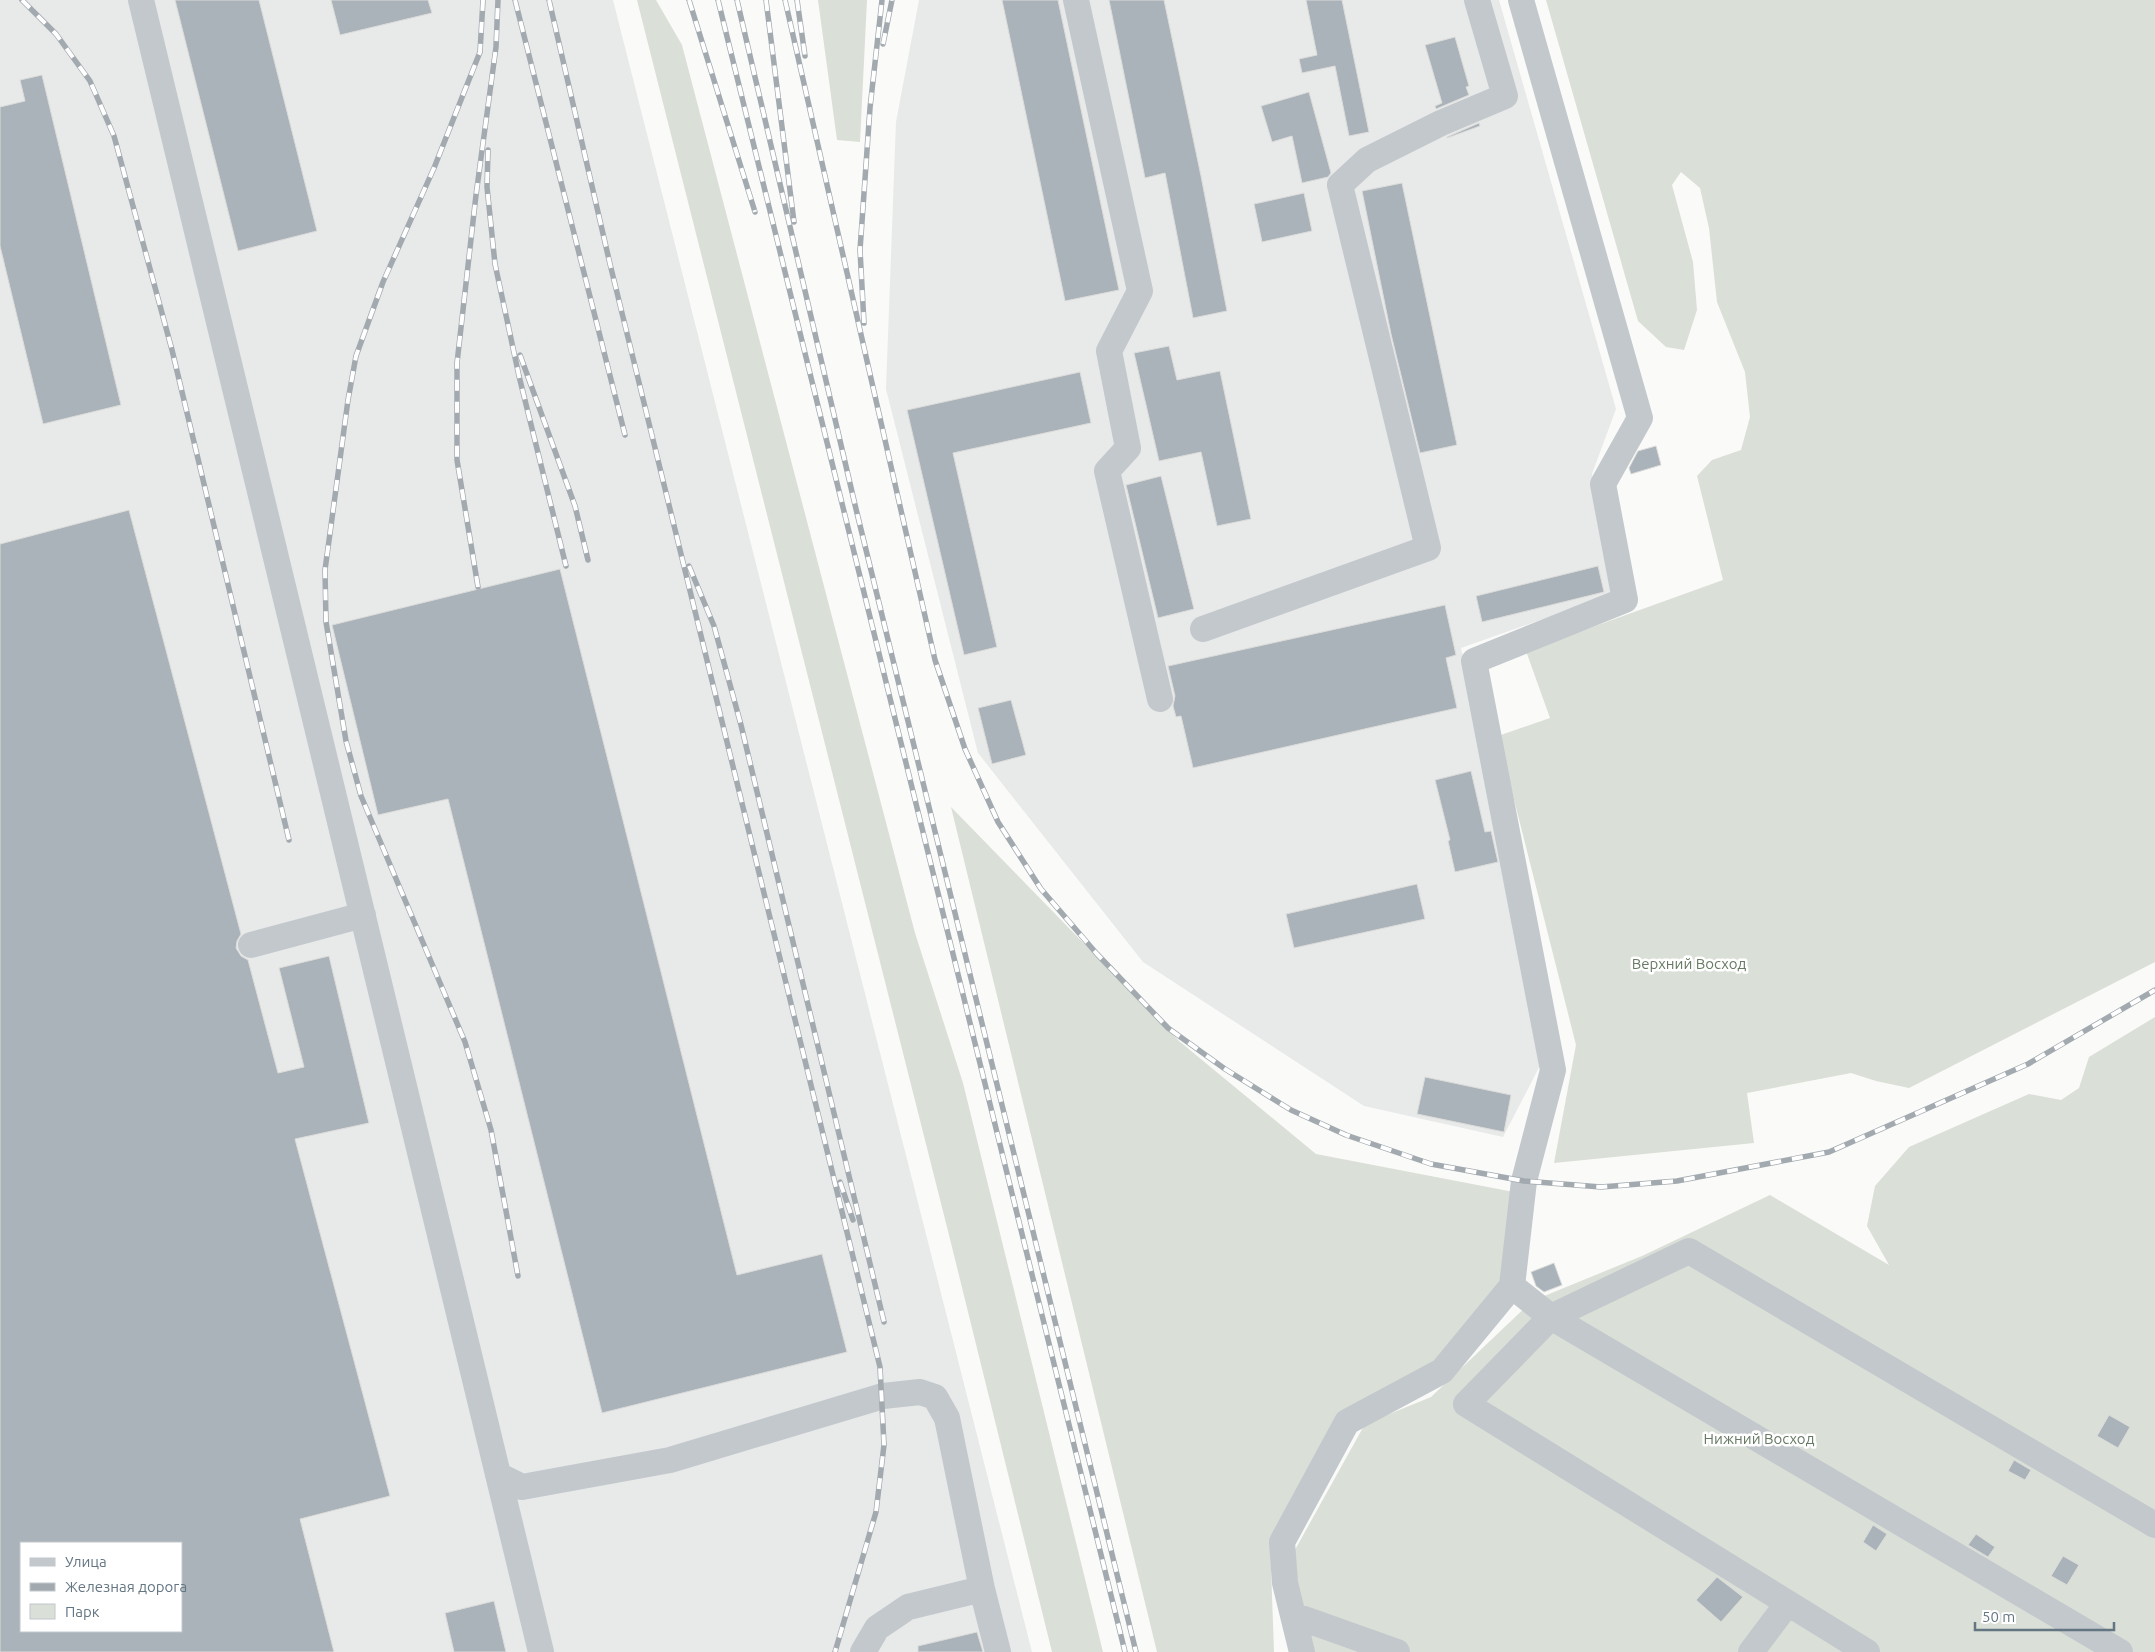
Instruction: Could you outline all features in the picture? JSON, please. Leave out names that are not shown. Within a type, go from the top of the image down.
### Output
[{"type":"lane","points":[[142,0],[541,1652]]},
{"type":"lane","points":[[1076,0],[1140,291],[1109,351],[1128,448],[1107,471],[1160,699]]},
{"type":"lane","points":[[1203,629],[1428,548],[1340,185],[1367,160],[1441,123],[1505,96],[1477,0]]},
{"type":"lane","points":[[1302,1652],[1285,1583],[1282,1542],[1346,1422],[1442,1372],[1512,1286],[1524,1181],[1553,1070],[1474,661],[1625,600],[1602,484],[1640,418],[1521,0]]},
{"type":"lane","points":[[250,945],[362,915]]},
{"type":"lane","points":[[1867,1652],[1466,1404],[1550,1316],[1689,1252],[2155,1524]]},
{"type":"lane","points":[[1512,1286],[1550,1316],[2120,1652]]},
{"type":"lane","points":[[498,1475],[522,1486],[670,1460],[883,1396],[920,1392],[935,1397],[947,1418],[982,1589],[998,1652]]},
{"type":"lane","points":[[863,1652],[877,1628],[908,1606],[982,1589]]},
{"type":"lane","points":[[1751,1652],[1787,1604]]},
{"type":"lane","points":[[1293,1614],[1397,1652]]},
{"type":"shaded area","points":[[0,0],[613,0],[1032,1652],[0,1652]]},
{"type":"shaded area","points":[[919,0],[1499,0],[1616,409],[1592,474],[1620,592],[1461,648],[1545,1056],[1503,1137],[1364,1106],[1143,962],[978,753],[886,389],[896,122]]},
{"type":"green space","points":[[637,0],[656,0],[682,45],[915,933],[963,1083],[1103,1652],[1052,1652],[950,1239]]},
{"type":"green space","points":[[818,0],[867,0],[860,142],[837,140]]},
{"type":"green space","name":"Верхний Восход","points":[[1546,0],[2155,0],[2155,962],[1909,1088],[1851,1073],[1747,1093],[1754,1143],[1554,1163],[1576,1045],[1498,736],[1550,718],[1526,651],[1723,580],[1697,476],[1712,460],[1741,450],[1750,417],[1745,372],[1717,302],[1709,228],[1700,188],[1681,172],[1672,185],[1693,262],[1697,310],[1684,350],[1666,347],[1638,321]]},
{"type":"green space","points":[[951,807],[1179,1041],[1316,1154],[1519,1193],[1508,1282],[1436,1364],[1339,1415],[1270,1540],[1274,1652],[1157,1652]]},
{"type":"green space","name":"Нижний Восход","points":[[2155,1017],[2155,1652],[1315,1652],[1291,1557],[1365,1424],[1431,1397],[1532,1301],[1642,1256],[1770,1195],[1889,1265],[1867,1226],[1875,1186],[1909,1147],[2029,1094],[2061,1100],[2079,1088],[2089,1057]]},
{"type":"building","points":[[175,0],[259,0],[317,231],[238,251]]},
{"type":"building","points":[[331,0],[428,0],[432,13],[340,35]]},
{"type":"building","points":[[1002,0],[1058,0],[1119,290],[1065,301]]},
{"type":"building","points":[[1109,0],[1164,0],[1227,311],[1193,318],[1165,173],[1145,178]]},
{"type":"building","points":[[1306,0],[1342,0],[1369,132],[1349,136],[1335,66],[1302,73],[1299,59],[1317,55]]},
{"type":"building","points":[[1455,37],[1469,86],[1466,87],[1469,95],[1436,109],[1435,106],[1442,103],[1425,45]]},
{"type":"building","points":[[42,75],[121,405],[43,424],[0,246],[0,107],[25,101],[20,80]]},
{"type":"building","points":[[1309,92],[1331,173],[1328,177],[1302,183],[1292,136],[1272,142],[1261,106]]},
{"type":"building","points":[[1479,123],[1480,126],[1447,138],[1447,137]]},
{"type":"building","points":[[1402,183],[1457,445],[1420,453],[1391,334],[1362,191]]},
{"type":"building","points":[[1304,193],[1312,231],[1262,242],[1254,204]]},
{"type":"building","points":[[1169,346],[1177,380],[1220,371],[1251,519],[1217,526],[1201,452],[1159,461],[1134,353]]},
{"type":"building","points":[[1080,372],[1091,423],[953,453],[997,647],[964,655],[907,410]]},
{"type":"building","points":[[1656,446],[1661,465],[1631,474],[1629,468],[1638,451]]},
{"type":"building","points":[[1161,476],[1194,609],[1158,618],[1126,485]]},
{"type":"building","points":[[129,510],[241,934],[236,948],[241,956],[248,960],[278,1073],[304,1067],[279,968],[329,956],[369,1123],[295,1139],[390,1496],[300,1519],[334,1652],[0,1652],[0,544]]},
{"type":"building","points":[[1598,566],[1604,592],[1482,622],[1476,596]]},
{"type":"building","points":[[560,569],[737,1275],[822,1254],[847,1352],[602,1413],[448,799],[378,815],[332,625]]},
{"type":"building","points":[[1445,605],[1456,655],[1446,658],[1457,708],[1193,768],[1181,716],[1176,717],[1173,706],[1175,696],[1168,666]]},
{"type":"building","points":[[1011,700],[1026,755],[992,764],[978,708]]},
{"type":"building","points":[[1471,771],[1485,832],[1491,831],[1498,862],[1455,872],[1448,841],[1450,840],[1435,780]]},
{"type":"building","points":[[1417,884],[1425,919],[1294,948],[1286,914]]},
{"type":"building","points":[[1425,1077],[1511,1095],[1504,1132],[1417,1114]]},
{"type":"building","points":[[1554,1263],[1562,1285],[1544,1292],[1536,1286],[1531,1272]]},
{"type":"building","points":[[2109,1415],[2130,1427],[2118,1448],[2097,1436]]},
{"type":"building","points":[[2014,1460],[2031,1470],[2025,1480],[2008,1471]]},
{"type":"building","points":[[1873,1525],[1887,1534],[1876,1551],[1863,1542]]},
{"type":"building","points":[[1976,1534],[1995,1547],[1988,1557],[1968,1545]]},
{"type":"building","points":[[2063,1556],[2079,1565],[2067,1585],[2051,1576]]},
{"type":"building","points":[[1717,1577],[1743,1597],[1721,1622],[1696,1600]]},
{"type":"building","points":[[494,1601],[506,1652],[454,1652],[445,1613]]},
{"type":"building","points":[[977,1632],[983,1652],[918,1652],[918,1646]]},
{"type":"railway","points":[[22,0],[56,34],[90,81],[114,136],[172,350],[289,840]]},
{"type":"railway","points":[[483,0],[480,52],[434,168],[383,282],[356,356],[348,400],[325,570],[326,622],[346,741],[361,796],[465,1042],[491,1130],[518,1276]]},
{"type":"railway","points":[[478,587],[457,460],[457,363],[476,195],[496,47],[498,0]]},
{"type":"railway","points":[[515,0],[625,435]]},
{"type":"railway","points":[[549,0],[610,264],[880,1367],[884,1445],[876,1512],[835,1652]]},
{"type":"railway","points":[[689,0],[755,212]]},
{"type":"railway","points":[[718,0],[1125,1652]]},
{"type":"railway","points":[[737,0],[856,509],[1136,1652]]},
{"type":"railway","points":[[766,0],[794,222]]},
{"type":"railway","points":[[785,0],[935,660],[965,749],[998,822],[1041,889],[1097,954],[1168,1028],[1225,1069],[1291,1110],[1346,1135],[1431,1164],[1524,1181],[1601,1187],[1677,1181],[1829,1152],[2028,1064],[2155,990]]},
{"type":"railway","points":[[797,0],[805,56]]},
{"type":"railway","points":[[864,323],[860,250],[870,108],[882,0]]},
{"type":"railway","points":[[883,44],[892,0]]},
{"type":"railway","points":[[488,150],[487,187],[495,264],[519,376],[566,566]]},
{"type":"railway","points":[[520,355],[575,506],[588,560]]},
{"type":"railway","points":[[689,566],[714,626],[741,725],[884,1322]]},
{"type":"railway","points":[[840,1182],[853,1220]]}]
